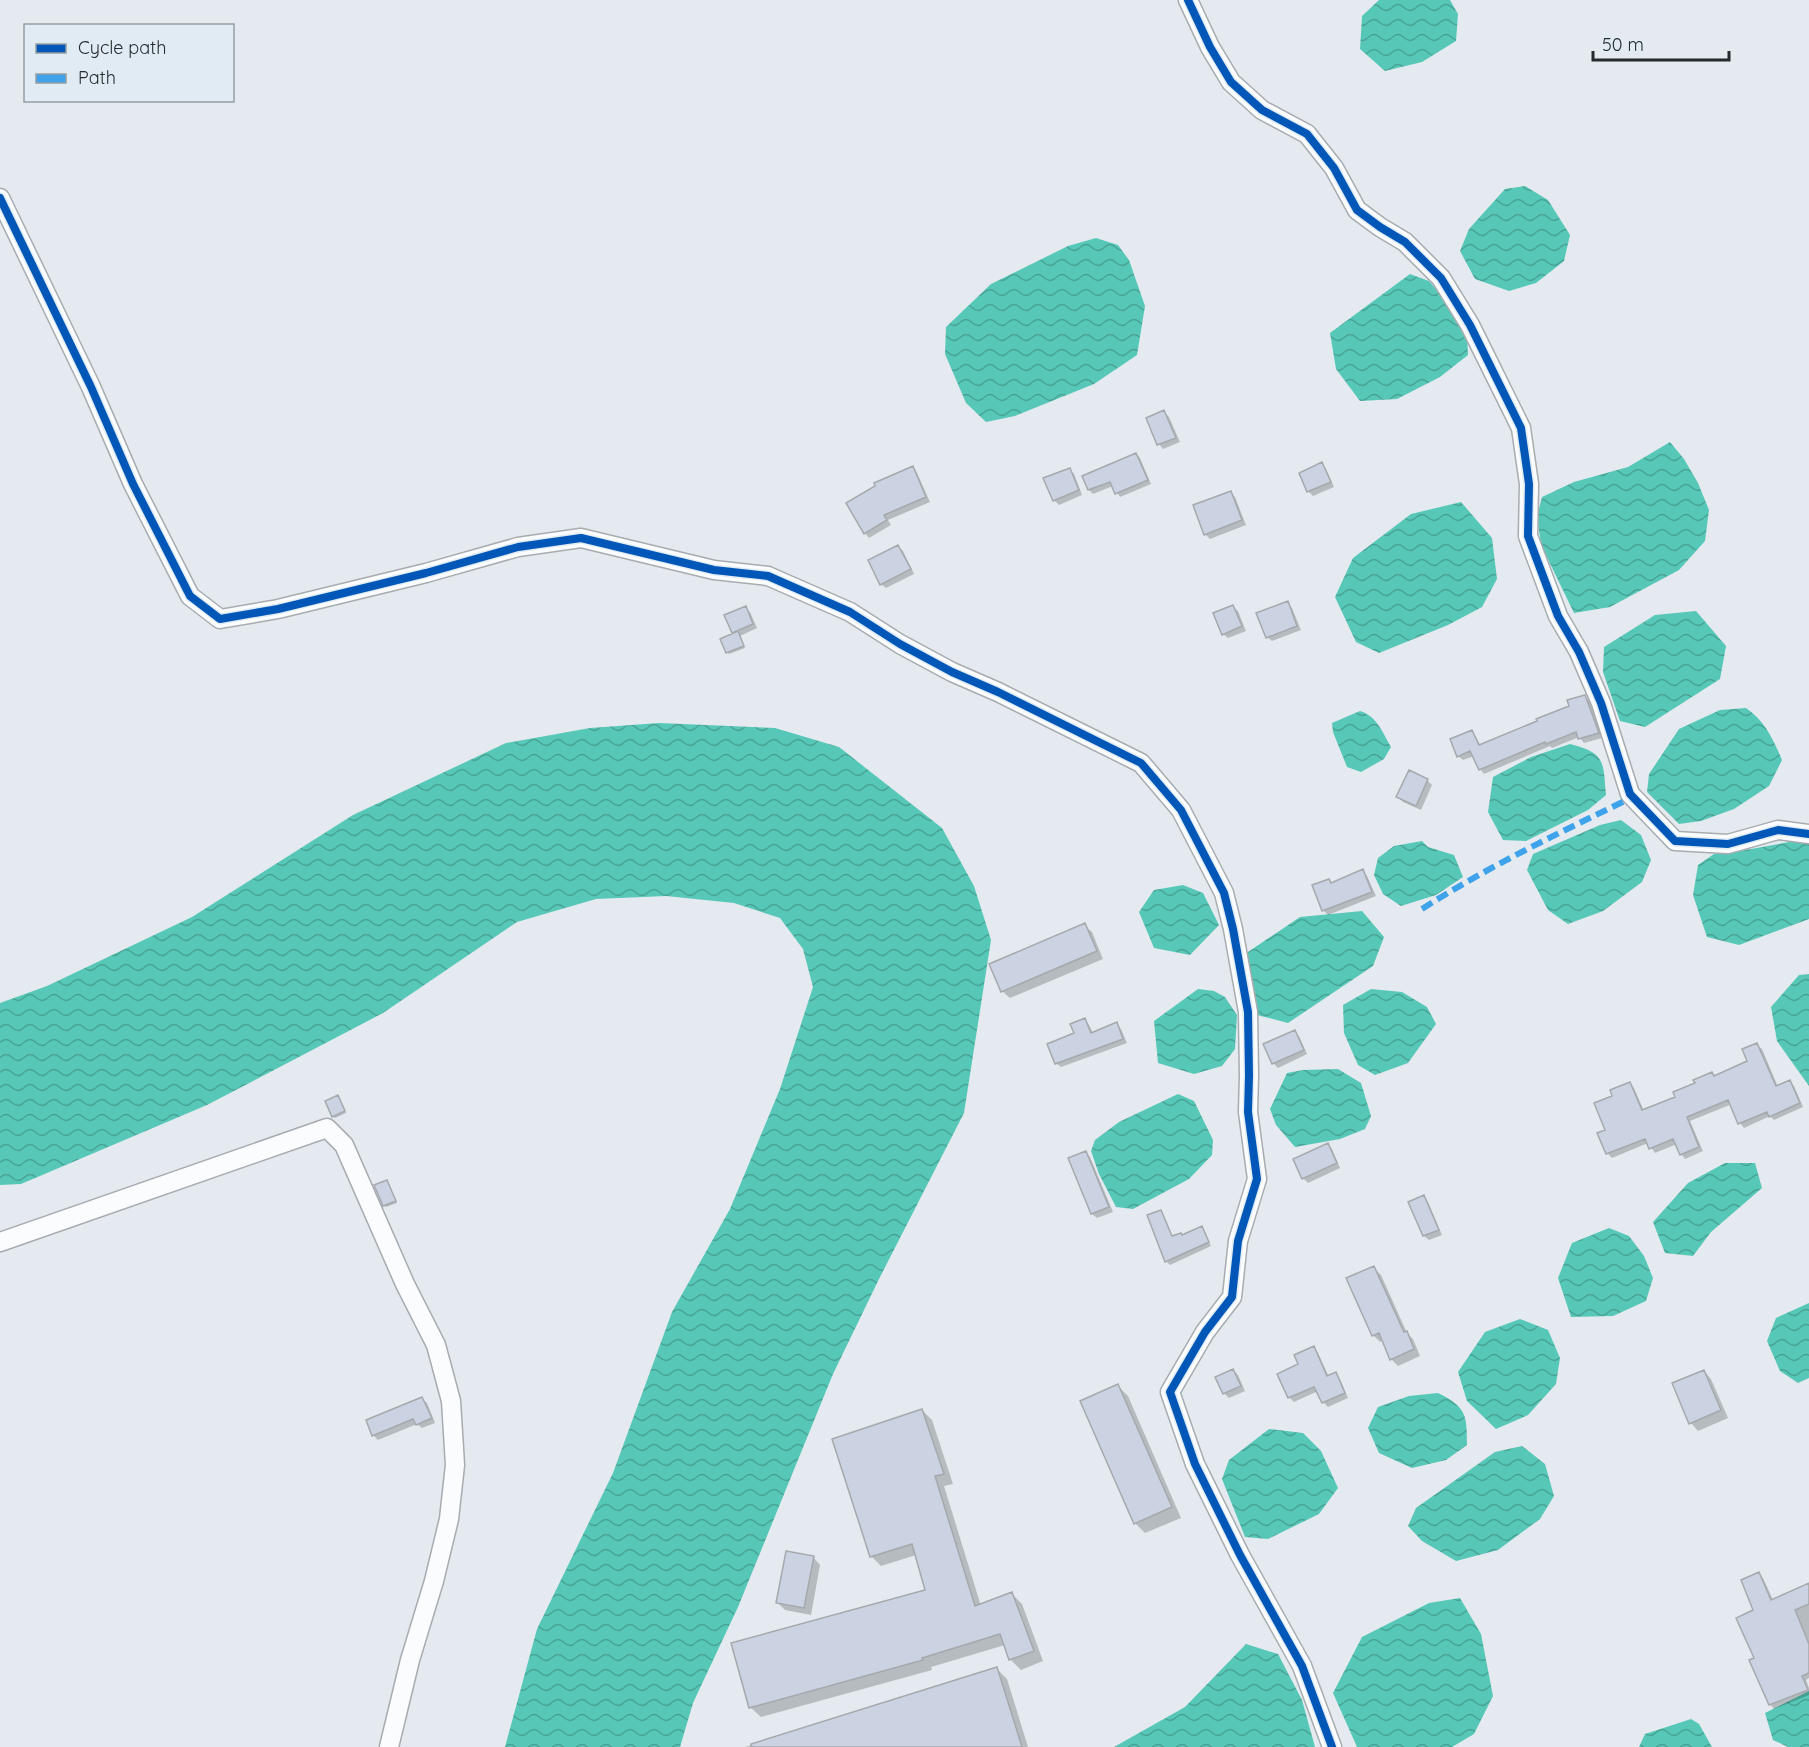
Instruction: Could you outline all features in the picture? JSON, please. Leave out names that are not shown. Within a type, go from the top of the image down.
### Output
[{"type":"street","points":[[1188,0],[1210,47],[1231,82],[1262,110],[1307,134],[1334,168],[1357,210],[1380,228],[1405,242],[1441,278],[1470,326],[1521,428],[1528,484],[1528,536],[1543,572],[1557,616],[1579,652],[1601,703],[1630,794],[1675,841],[1728,844],[1778,830],[1809,834]]},
{"type":"street","points":[[0,198],[91,387],[133,484],[190,596],[220,619],[278,609],[426,573],[518,546],[580,538],[714,570],[768,576],[850,612],[900,644],[952,672],[998,692],[1141,763],[1181,810],[1224,893],[1248,1012],[1250,1075],[1248,1112],[1257,1179],[1238,1241],[1232,1297],[1205,1332],[1170,1392],[1195,1464],[1245,1564],[1302,1666],[1332,1747]]},
{"type":"street","points":[[0,1242],[327,1128],[344,1145],[405,1284],[436,1345],[451,1401],[455,1465],[449,1520],[434,1581],[410,1660],[389,1747]]},
{"type":"water","points":[[1379,0],[1450,0],[1458,14],[1456,41],[1422,62],[1385,71],[1360,49],[1362,16]]},
{"type":"water","points":[[1525,186],[1548,200],[1570,235],[1564,261],[1536,283],[1509,291],[1475,279],[1460,251],[1469,229],[1505,189]]},
{"type":"water","points":[[1096,238],[1118,245],[1129,260],[1145,306],[1137,355],[1094,384],[1015,416],[986,422],[966,403],[945,354],[946,327],[991,284],[1068,246]]},
{"type":"water","points":[[1410,274],[1429,281],[1450,305],[1467,334],[1468,355],[1440,377],[1397,399],[1360,401],[1336,369],[1330,333]]},
{"type":"water","points":[[1670,442],[1684,459],[1698,483],[1709,510],[1705,541],[1679,570],[1610,607],[1574,613],[1541,545],[1537,516],[1542,497],[1574,482],[1628,467]]},
{"type":"water","points":[[1461,502],[1492,538],[1497,579],[1482,607],[1448,625],[1379,653],[1356,642],[1335,597],[1353,558],[1411,514]]},
{"type":"water","points":[[1696,611],[1726,646],[1720,679],[1645,727],[1620,721],[1603,672],[1604,647],[1655,615]]},
{"type":"water","points":[[1746,708],[1753,713],[1772,738],[1782,760],[1769,786],[1734,809],[1701,821],[1679,824],[1647,792],[1649,774],[1679,729],[1720,710]]},
{"type":"water","points":[[1360,711],[1375,721],[1391,747],[1384,759],[1361,772],[1347,767],[1333,732],[1332,723]]},
{"type":"water","points":[[659,723],[775,728],[839,747],[942,828],[974,886],[991,940],[964,1113],[833,1374],[738,1607],[693,1703],[680,1747],[505,1747],[537,1629],[613,1473],[672,1312],[730,1209],[780,1089],[813,987],[803,949],[780,918],[734,903],[666,896],[596,899],[517,922],[383,1013],[207,1105],[21,1184],[0,1185],[0,1003],[47,986],[192,917],[353,815],[506,743],[590,728]]},
{"type":"water","points":[[1570,744],[1590,751],[1600,760],[1606,795],[1588,810],[1526,841],[1503,840],[1488,812],[1493,777],[1531,757]]},
{"type":"water","points":[[1621,820],[1641,835],[1651,860],[1642,882],[1603,911],[1568,924],[1548,910],[1527,870],[1533,854],[1600,825]]},
{"type":"water","points":[[1800,840],[1809,841],[1809,919],[1739,945],[1707,937],[1693,895],[1698,865],[1714,854]]},
{"type":"water","points":[[1422,841],[1428,847],[1454,855],[1463,877],[1436,895],[1401,906],[1383,894],[1374,875],[1378,858],[1394,846]]},
{"type":"water","points":[[1183,885],[1203,893],[1219,925],[1190,955],[1154,948],[1139,912],[1154,890]]},
{"type":"water","points":[[1362,911],[1384,937],[1373,966],[1288,1023],[1257,1015],[1245,954],[1300,917]]},
{"type":"water","points":[[1809,974],[1809,1086],[1777,1041],[1771,1007],[1799,975]]},
{"type":"water","points":[[1198,989],[1214,991],[1225,997],[1237,1015],[1235,1049],[1222,1066],[1194,1074],[1158,1063],[1154,1021]]},
{"type":"water","points":[[1371,989],[1402,992],[1427,1007],[1436,1024],[1408,1063],[1375,1075],[1358,1065],[1344,1033],[1343,1005]]},
{"type":"water","points":[[1338,1069],[1361,1083],[1371,1116],[1365,1129],[1340,1139],[1295,1147],[1276,1125],[1270,1109],[1287,1073]]},
{"type":"water","points":[[1178,1094],[1194,1101],[1213,1140],[1212,1155],[1189,1179],[1133,1209],[1116,1207],[1099,1174],[1091,1151],[1095,1140],[1119,1122]]},
{"type":"water","points":[[1725,1163],[1755,1163],[1762,1188],[1711,1232],[1693,1256],[1665,1253],[1653,1222],[1688,1183]]},
{"type":"water","points":[[1609,1228],[1629,1236],[1644,1256],[1653,1278],[1646,1301],[1613,1316],[1571,1317],[1558,1278],[1572,1243]]},
{"type":"water","points":[[1809,1303],[1809,1378],[1798,1383],[1780,1371],[1767,1341],[1776,1318]]},
{"type":"water","points":[[1520,1319],[1548,1330],[1560,1358],[1556,1384],[1528,1415],[1496,1429],[1467,1401],[1458,1372],[1485,1332]]},
{"type":"water","points":[[1438,1393],[1455,1403],[1463,1413],[1467,1427],[1467,1445],[1446,1460],[1412,1468],[1379,1453],[1368,1428],[1378,1407],[1409,1396]]},
{"type":"water","points":[[1269,1429],[1303,1433],[1321,1451],[1338,1488],[1319,1514],[1268,1539],[1245,1537],[1222,1479],[1229,1460]]},
{"type":"water","points":[[1522,1446],[1545,1464],[1554,1496],[1540,1519],[1498,1550],[1456,1561],[1422,1541],[1408,1526],[1416,1508],[1495,1452]]},
{"type":"water","points":[[1460,1598],[1481,1634],[1493,1696],[1474,1734],[1452,1747],[1357,1747],[1333,1693],[1362,1637],[1429,1603]]},
{"type":"water","points":[[1246,1644],[1278,1654],[1302,1700],[1315,1747],[1114,1747],[1185,1707]]},
{"type":"water","points":[[1809,1691],[1809,1747],[1788,1747],[1773,1740],[1765,1713]]},
{"type":"water","points":[[1691,1719],[1699,1724],[1712,1747],[1639,1747],[1645,1734]]},
{"type":"building","points":[[1164,410],[1176,438],[1157,445],[1146,418]]},
{"type":"building","points":[[1136,453],[1148,480],[1115,494],[1110,482],[1088,490],[1082,476]]},
{"type":"building","points":[[1322,462],[1331,482],[1307,492],[1299,473]]},
{"type":"building","points":[[913,466],[926,497],[884,515],[887,520],[864,534],[846,503],[875,486],[874,483]]},
{"type":"building","points":[[1070,468],[1079,490],[1053,501],[1043,478]]},
{"type":"building","points":[[1231,491],[1242,520],[1204,535],[1193,505]]},
{"type":"building","points":[[898,545],[911,569],[880,585],[868,560]]},
{"type":"building","points":[[1288,601],[1297,626],[1266,638],[1256,613]]},
{"type":"building","points":[[1233,605],[1242,626],[1222,635],[1213,613]]},
{"type":"building","points":[[746,606],[753,624],[732,633],[724,615]]},
{"type":"building","points":[[738,631],[744,646],[726,653],[720,639]]},
{"type":"building","points":[[1585,695],[1599,733],[1578,739],[1576,732],[1546,744],[1545,742],[1479,770],[1470,751],[1457,757],[1450,739],[1472,730],[1479,745],[1569,706],[1567,700]]},
{"type":"building","points":[[1409,770],[1428,779],[1416,806],[1396,797]]},
{"type":"building","points":[[1363,869],[1372,892],[1322,911],[1312,885],[1329,879],[1331,883]]},
{"type":"building","points":[[1085,923],[1097,951],[1001,992],[989,964]]},
{"type":"building","points":[[1085,1018],[1091,1033],[1117,1022],[1123,1039],[1055,1064],[1047,1044],[1074,1033],[1070,1024]]},
{"type":"building","points":[[1295,1030],[1304,1050],[1272,1064],[1263,1044]]},
{"type":"building","points":[[1757,1043],[1776,1086],[1790,1080],[1800,1103],[1769,1117],[1767,1112],[1738,1124],[1728,1100],[1687,1117],[1699,1147],[1680,1155],[1673,1139],[1649,1149],[1645,1139],[1606,1154],[1597,1133],[1605,1130],[1594,1103],[1612,1096],[1610,1090],[1630,1082],[1642,1110],[1675,1097],[1673,1092],[1695,1083],[1693,1080],[1712,1072],[1714,1076],[1747,1061],[1742,1049]]},
{"type":"building","points":[[338,1095],[345,1111],[332,1117],[325,1101]]},
{"type":"building","points":[[1328,1143],[1337,1163],[1302,1179],[1293,1159]]},
{"type":"building","points":[[1086,1151],[1109,1207],[1091,1214],[1068,1158]]},
{"type":"building","points":[[387,1180],[396,1201],[383,1206],[374,1185]]},
{"type":"building","points":[[1424,1195],[1439,1230],[1423,1236],[1408,1202]]},
{"type":"building","points":[[1161,1210],[1172,1236],[1181,1233],[1182,1235],[1202,1226],[1209,1242],[1165,1262],[1147,1215]]},
{"type":"building","points":[[1374,1266],[1414,1349],[1390,1360],[1379,1333],[1372,1336],[1346,1278]]},
{"type":"building","points":[[1314,1346],[1327,1376],[1336,1372],[1345,1393],[1322,1403],[1314,1387],[1288,1398],[1277,1374],[1298,1364],[1294,1355]]},
{"type":"building","points":[[1233,1369],[1241,1386],[1223,1394],[1215,1377]]},
{"type":"building","points":[[1704,1370],[1721,1410],[1689,1424],[1672,1383]]},
{"type":"building","points":[[1118,1384],[1172,1507],[1134,1524],[1080,1401]]},
{"type":"building","points":[[422,1397],[432,1418],[416,1425],[413,1419],[372,1436],[366,1420]]},
{"type":"building","points":[[922,1409],[944,1474],[935,1476],[975,1606],[1012,1592],[1034,1651],[1009,1660],[1000,1634],[922,1658],[923,1660],[749,1708],[731,1643],[925,1590],[912,1544],[870,1557],[832,1439]]},
{"type":"building","points":[[786,1551],[814,1556],[804,1608],[776,1603]]},
{"type":"building","points":[[1759,1572],[1771,1600],[1809,1583],[1809,1604],[1795,1610],[1809,1644],[1809,1673],[1802,1676],[1808,1690],[1769,1705],[1749,1660],[1754,1658],[1736,1618],[1753,1610],[1741,1580]]},
{"type":"building","points":[[997,1667],[1022,1747],[751,1747],[751,1744]]},
{"type":"marked path","points":[[1422,909],[1499,864],[1633,797]]},
{"type":"cycle path","points":[[1188,0],[1210,47],[1231,82],[1262,110],[1307,134],[1334,168],[1357,210],[1405,242],[1441,278],[1470,325],[1521,428],[1529,484],[1528,536],[1558,616],[1579,652],[1601,703],[1630,794],[1675,841],[1728,844],[1778,830],[1809,834]]},
{"type":"cycle path","points":[[0,198],[91,387],[133,484],[190,596],[220,619],[278,609],[426,573],[518,547],[581,538],[714,570],[768,576],[850,612],[900,644],[952,672],[998,692],[1141,763],[1181,810],[1224,893],[1248,1012],[1248,1112],[1257,1179],[1238,1241],[1232,1297],[1205,1332],[1170,1392],[1195,1464],[1240,1555],[1302,1666],[1332,1747]]}]
